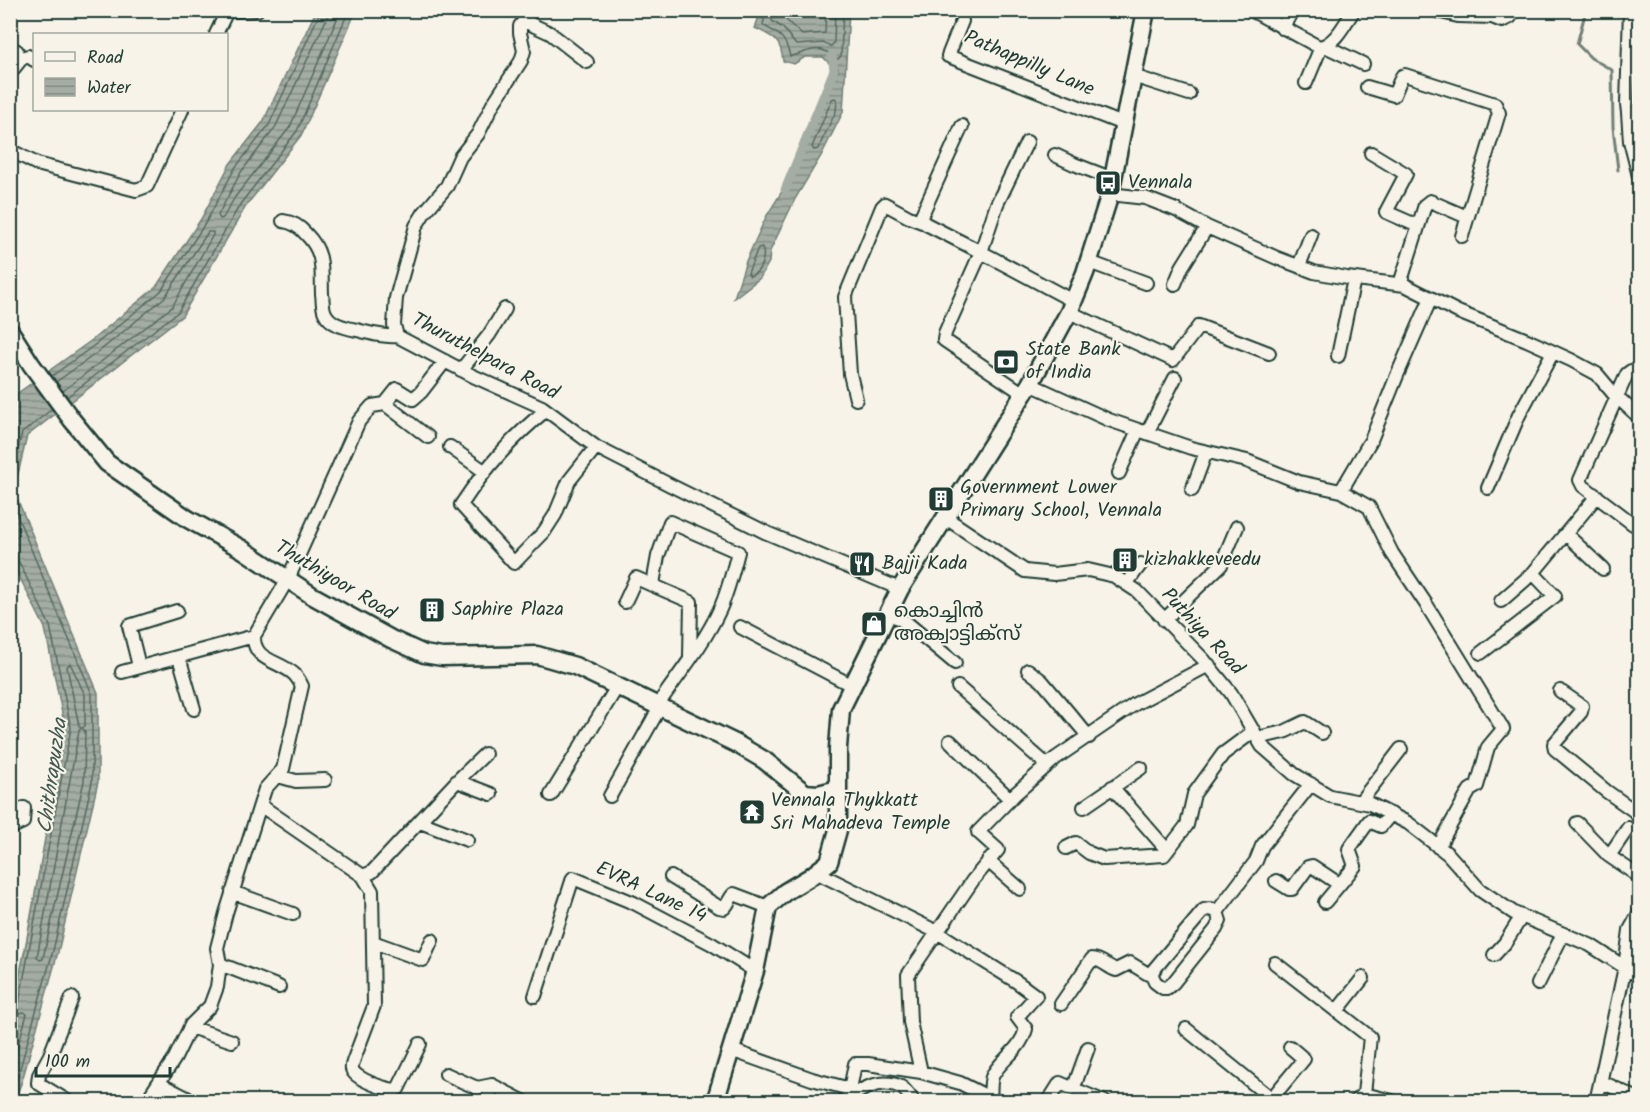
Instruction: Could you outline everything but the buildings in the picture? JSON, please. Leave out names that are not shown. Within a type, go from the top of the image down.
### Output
[{"type":"main road","points":[[715,1101],[755,971],[768,907],[785,892],[829,862],[838,830],[838,748],[841,709],[900,590],[1027,389],[1071,306],[1089,262],[1112,186],[1146,10]]},
{"type":"main road","name":"Thuthiyoor Road","points":[[10,331],[72,420],[107,463],[188,519],[242,549],[313,596],[381,634],[424,654],[442,657],[537,655],[575,666],[735,743],[764,760],[805,793],[818,794],[838,789]]},
{"type":"street","points":[[216,33],[227,11],[257,10]]},
{"type":"street","points":[[532,10],[524,21],[550,33],[587,62]]},
{"type":"street","points":[[1251,10],[1311,44],[1323,46],[1363,64]]},
{"type":"street","points":[[1282,28],[1293,10]]},
{"type":"street","points":[[1306,83],[1323,46],[1331,41],[1354,10]]},
{"type":"street","points":[[1432,10],[1458,16],[1492,17],[1502,21],[1510,17],[1515,10]]},
{"type":"street","points":[[1630,10],[1627,82],[1634,114],[1630,141],[1640,180]]},
{"type":"street","name":"Thuruthelpara Road","points":[[524,21],[520,26],[524,51],[521,62],[478,134],[460,157],[447,186],[416,226],[396,298],[394,326],[397,336],[461,370],[546,410],[596,447],[767,532],[900,590]]},
{"type":"street","name":"Pathappilly Lane","points":[[962,21],[948,56],[1123,124]]},
{"type":"street","points":[[10,74],[22,58],[28,57],[33,60]]},
{"type":"street","points":[[1367,87],[1394,95],[1402,76],[1405,75],[1495,104],[1499,113],[1462,236]]},
{"type":"street","points":[[1133,76],[1189,94]]},
{"type":"street","points":[[10,150],[37,164],[136,190],[147,186],[182,111]]},
{"type":"street","points":[[922,222],[923,210],[962,126]]},
{"type":"street","points":[[1027,142],[997,204],[981,252],[944,340],[1027,389],[1143,432],[1206,452],[1247,461],[1299,482],[1341,491],[1370,507],[1392,553],[1503,729],[1488,747],[1477,786],[1470,790],[1438,847]]},
{"type":"street","points":[[1371,153],[1406,174],[1386,212],[1418,226]]},
{"type":"street","points":[[1055,155],[1112,186],[1176,210],[1207,227],[1276,258],[1314,272],[1405,285],[1458,312],[1553,352],[1597,374],[1640,418]]},
{"type":"street","points":[[1400,284],[1425,205],[1430,201],[1467,217]]},
{"type":"street","points":[[856,399],[850,374],[845,297],[885,204],[981,252],[1071,306],[1173,360],[1199,326],[1269,353]]},
{"type":"street","points":[[283,221],[291,222],[304,231],[316,245],[321,259],[325,314],[343,326],[387,337],[397,336]]},
{"type":"street","points":[[1174,284],[1207,227]]},
{"type":"street","points":[[1299,266],[1311,235]]},
{"type":"street","points":[[1089,262],[1146,283]]},
{"type":"street","points":[[1338,356],[1354,279]]},
{"type":"street","points":[[1341,491],[1371,440],[1431,298]]},
{"type":"street","points":[[461,370],[489,335],[505,309]]},
{"type":"street","points":[[1488,488],[1519,415],[1553,352]]},
{"type":"street","points":[[146,1101],[160,1084],[190,1027],[210,1006],[217,987],[220,964],[217,948],[232,892],[265,789],[283,769],[302,686],[295,675],[258,653],[253,645],[254,636],[288,579],[359,421],[372,406],[385,404],[397,389],[413,399],[445,361]]},
{"type":"street","points":[[1633,524],[1583,486],[1580,480],[1627,374],[1631,371],[1640,374]]},
{"type":"street","points":[[1119,473],[1175,378]]},
{"type":"street","points":[[385,404],[428,437]]},
{"type":"street","points":[[546,410],[518,433],[484,471],[461,504],[514,563],[544,532],[555,514],[569,481],[596,447]]},
{"type":"street","points":[[450,447],[484,471]]},
{"type":"street","points":[[1192,490],[1206,452]]},
{"type":"street","points":[[1501,601],[1533,573],[1597,496]]},
{"type":"street","name":"Puthiya Road","points":[[946,518],[1025,571],[1054,574],[1088,570],[1114,576],[1137,591],[1232,693],[1262,746],[1294,774],[1330,796],[1370,804],[1408,823],[1448,854],[1480,891],[1522,916],[1590,945],[1640,977]]},
{"type":"street","points":[[610,796],[658,707],[708,630],[726,594],[738,552],[670,522],[657,556],[653,584]]},
{"type":"street","points":[[1164,620],[1221,566],[1238,527]]},
{"type":"street","points":[[1566,534],[1603,569]]},
{"type":"street","points":[[1126,584],[1141,564]]},
{"type":"street","points":[[1480,653],[1555,596],[1533,573]]},
{"type":"street","points":[[626,602],[636,578],[691,602],[690,658]]},
{"type":"street","points":[[139,666],[129,626],[177,611]]},
{"type":"street","points":[[889,613],[907,623],[955,663]]},
{"type":"street","points":[[691,625],[708,630]]},
{"type":"street","points":[[740,627],[853,686]]},
{"type":"street","points":[[122,672],[254,636]]},
{"type":"street","points":[[179,657],[194,709]]},
{"type":"street","points":[[921,1072],[910,1022],[908,975],[998,850],[978,832],[1047,765],[1135,704],[1209,666]]},
{"type":"street","points":[[1028,670],[1041,681],[1089,737]]},
{"type":"street","points":[[551,795],[617,687]]},
{"type":"street","points":[[958,687],[1047,765]]},
{"type":"street","points":[[1560,691],[1582,706],[1581,712],[1554,744],[1555,749],[1606,791],[1640,815]]},
{"type":"street","points":[[1066,848],[1076,843],[1089,853],[1104,859],[1164,855],[1187,825],[1194,794],[1223,754],[1255,734],[1284,732],[1305,722],[1323,733]]},
{"type":"street","points":[[950,741],[1010,799]]},
{"type":"street","points":[[1360,802],[1401,749]]},
{"type":"street","points":[[363,876],[372,872],[420,822],[423,816],[485,754]]},
{"type":"street","points":[[1084,807],[1141,768]]},
{"type":"street","points":[[278,776],[296,781],[325,780]]},
{"type":"street","points":[[457,781],[491,794]]},
{"type":"street","points":[[1217,912],[1256,861],[1262,846],[1311,784]]},
{"type":"street","points":[[1112,787],[1167,850]]},
{"type":"street","points":[[260,805],[363,876],[372,891],[374,1006],[351,1067],[352,1071],[362,1078],[391,1090],[398,1089],[420,1044]]},
{"type":"street","points":[[10,828],[23,822],[24,808]]},
{"type":"street","points":[[1324,902],[1355,866],[1348,849],[1370,821],[1380,826],[1391,814]]},
{"type":"street","points":[[420,822],[467,840]]},
{"type":"street","points":[[1576,823],[1609,856],[1640,877]]},
{"type":"street","points":[[1609,856],[1628,828]]},
{"type":"street","points":[[988,861],[1020,889]]},
{"type":"street","points":[[1276,881],[1292,889],[1308,867],[1312,866],[1339,885]]},
{"type":"street","points":[[816,872],[937,932],[1036,996],[1017,1017],[1026,1029],[1017,1048],[992,1077],[994,1099]]},
{"type":"street","points":[[671,877],[719,907],[724,908],[734,894],[768,907]]},
{"type":"street","name":"EVRA Lane 14","points":[[535,996],[573,879],[634,903],[712,944],[755,971]]},
{"type":"street","points":[[232,892],[292,914]]},
{"type":"street","points":[[1211,909],[1217,912],[1220,921],[1216,929],[1173,983],[1163,988],[1155,982],[1151,973],[1204,910],[1211,909]]},
{"type":"street","points":[[1596,1101],[1602,1082],[1614,1012],[1625,967],[1630,930],[1640,912]]},
{"type":"street","points":[[1494,955],[1505,943],[1522,916]]},
{"type":"street","points":[[1538,984],[1563,934]]},
{"type":"street","points":[[373,942],[423,960],[432,940]]},
{"type":"street","points":[[1061,1004],[1092,959],[1098,959],[1107,967],[1116,970],[1130,963],[1148,974],[1151,973]]},
{"type":"street","points":[[1275,963],[1370,1037],[1359,1097],[1392,1101]]},
{"type":"street","points":[[220,964],[279,987]]},
{"type":"street","points":[[1337,1011],[1362,978]]},
{"type":"street","points":[[69,1101],[38,1083],[39,1075],[50,1055],[72,998]]},
{"type":"street","points":[[190,1027],[232,1041]]},
{"type":"street","points":[[1186,1029],[1274,1100],[1304,1059],[1290,1047]]},
{"type":"street","points":[[1074,1088],[1088,1048]]},
{"type":"street","points":[[731,1050],[812,1079],[850,1089],[855,1064],[868,1064],[921,1072],[960,1083],[994,1099]]},
{"type":"street","points":[[446,1074],[477,1088],[492,1085],[525,1101]]},
{"type":"street","points":[[1602,1082],[1640,1100]]},
{"type":"street","points":[[1048,1101],[1060,1083],[1105,1101]]},
{"type":"street","points":[[160,1084],[195,1101]]},
{"type":"street","points":[[841,1101],[860,1089],[885,1084],[902,1088],[914,1101]]},
{"type":"street","points":[[487,1101],[492,1085]]},
{"type":"water","points":[[316,11],[356,11],[302,134],[246,206],[182,316],[27,436],[14,491],[98,693],[98,782],[58,952],[22,1081],[14,1102],[10,1101],[11,1015],[65,728],[45,628],[11,560],[11,398],[92,340],[156,287],[201,219],[230,164],[263,122]]},
{"type":"water","points":[[761,11],[849,11],[843,112],[821,156],[795,199],[760,278],[734,298],[746,261],[766,217],[791,177],[834,76],[839,71],[837,65],[829,63],[823,57],[805,57],[794,64],[783,61],[778,43],[755,28]]},
{"type":"waterway","points":[[1586,10],[1577,44],[1591,58],[1612,70],[1613,127],[1618,170]]},
{"type":"waterway","points":[[785,190],[834,70],[832,55]]},
{"type":"place","name":"Vennala","points":[[1108,183]]},
{"type":"place","name":"State Bank of India","points":[[1006,362]]},
{"type":"place","name":"Government Lower Primary School, Vennala","points":[[941,499]]},
{"type":"place","name":"kizhakkeveedu","points":[[1125,560]]},
{"type":"place","name":"Bajji Kada","points":[[862,564]]},
{"type":"place","name":"Saphire Plaza","points":[[432,610]]},
{"type":"place","name":"കൊച്ചിൻ അക്വാട്ടിക്സ്","points":[[874,624]]},
{"type":"place","name":"Vennala Thykkatt Sri Mahadeva Temple","points":[[752,812]]},
{"type":"water label","name":"Chithrapuzha","points":[[53,776]]}]
